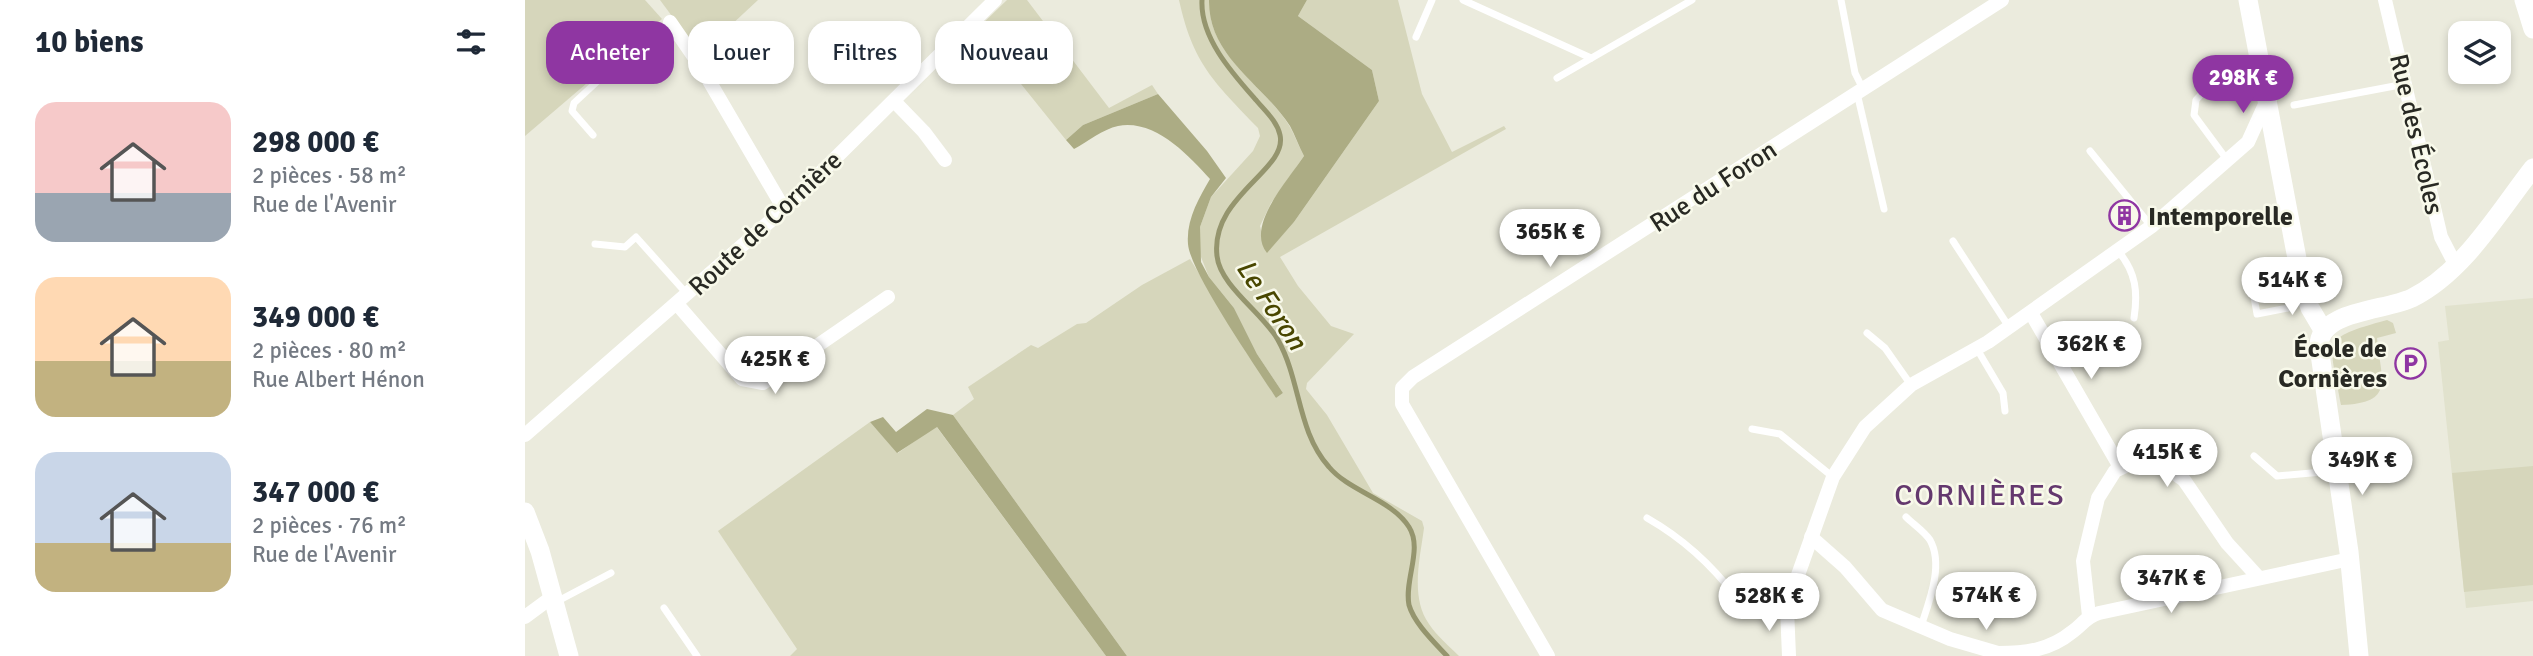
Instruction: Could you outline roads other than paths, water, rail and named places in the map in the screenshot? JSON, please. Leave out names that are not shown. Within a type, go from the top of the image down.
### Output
[{"type":"street","name":"Route de Cornière","points":[[525,435],[683,300],[783,209],[995,0]]},
{"type":"street","name":"Rue du Foron","points":[[1548,656],[1402,404],[1402,388],[1423,370],[2002,0]]},
{"type":"street","points":[[2248,0],[2299,271],[2310,308],[2323,330]]},
{"type":"street","name":"Rue des Écoles","points":[[2385,0],[2441,237],[2456,266]]},
{"type":"street","points":[[2524,0],[2533,29]]},
{"type":"street","points":[[674,28],[701,67],[783,209]]},
{"type":"street","points":[[1789,656],[1787,608],[1833,477],[1865,428],[1911,385],[1977,349],[2119,252],[2152,226],[2248,142],[2266,100]]},
{"type":"street","points":[[894,101],[924,132],[945,160]]},
{"type":"street","points":[[2248,142],[2258,141],[2276,148]]},
{"type":"street","points":[[2358,656],[2350,559],[2319,347],[2323,330],[2334,320],[2385,308],[2413,298],[2456,266],[2533,168]]},
{"type":"street","points":[[683,300],[741,379],[763,383],[888,296]]},
{"type":"street","points":[[2031,313],[2120,467]]},
{"type":"street","points":[[2089,616],[2083,561],[2101,489],[2120,467],[2132,463],[2156,462],[2176,473],[2191,489],[2227,543],[2259,578]]},
{"type":"street","points":[[525,512],[569,656]]},
{"type":"street","points":[[1811,537],[1845,567],[1882,610],[1950,639],[1999,654],[2026,653],[2053,645],[2076,630],[2089,616],[2350,559]]},
{"type":"street","points":[[525,617],[553,600]]},
{"type":"lane","points":[[1416,37],[1432,0]]},
{"type":"lane","points":[[1463,0],[1591,58]]},
{"type":"lane","points":[[1557,78],[1692,0]]},
{"type":"lane","points":[[1841,0],[1884,209]]},
{"type":"lane","points":[[593,135],[572,111],[574,103],[594,84]]},
{"type":"lane","points":[[2294,105],[2405,84]]},
{"type":"lane","points":[[2207,88],[2192,108],[2194,115],[2228,161]]},
{"type":"lane","points":[[2090,152],[2152,226]]},
{"type":"lane","points":[[595,244],[625,247],[636,237],[683,300]]},
{"type":"lane","points":[[1953,241],[2009,327]]},
{"type":"lane","points":[[2119,252],[2134,275],[2137,298],[2134,318]]},
{"type":"lane","points":[[2288,308],[2257,314],[2251,280],[2299,271]]},
{"type":"lane","points":[[1867,333],[1885,348],[1911,385]]},
{"type":"lane","points":[[1977,349],[2003,393],[2005,411]]},
{"type":"lane","points":[[1752,429],[1780,434],[1833,477]]},
{"type":"lane","points":[[2255,456],[2277,476],[2338,470]]},
{"type":"lane","points":[[1906,517],[1928,537],[1935,559],[1931,597],[1920,627]]},
{"type":"lane","points":[[1647,518],[1671,532],[1719,574],[1736,597],[1787,608]]},
{"type":"lane","points":[[553,600],[611,573]]},
{"type":"lane","points":[[664,608],[697,656]]},
{"type":"waterway","name":"Le Foron","points":[[1202,0],[1206,28],[1212,41],[1238,79],[1270,116],[1280,135],[1279,148],[1273,160],[1225,217],[1218,235],[1217,256],[1220,267],[1234,289],[1278,340],[1291,372],[1311,438],[1329,467],[1348,483],[1392,509],[1409,527],[1414,545],[1409,605],[1420,625],[1447,656]]},
{"type":"place","name":"Intemporelle","points":[[2125,216]]},
{"type":"place","name":"École de Cornières","points":[[2410,363]]},
{"type":"district","name":"CORNIÈRES","points":[[1980,495]]}]
